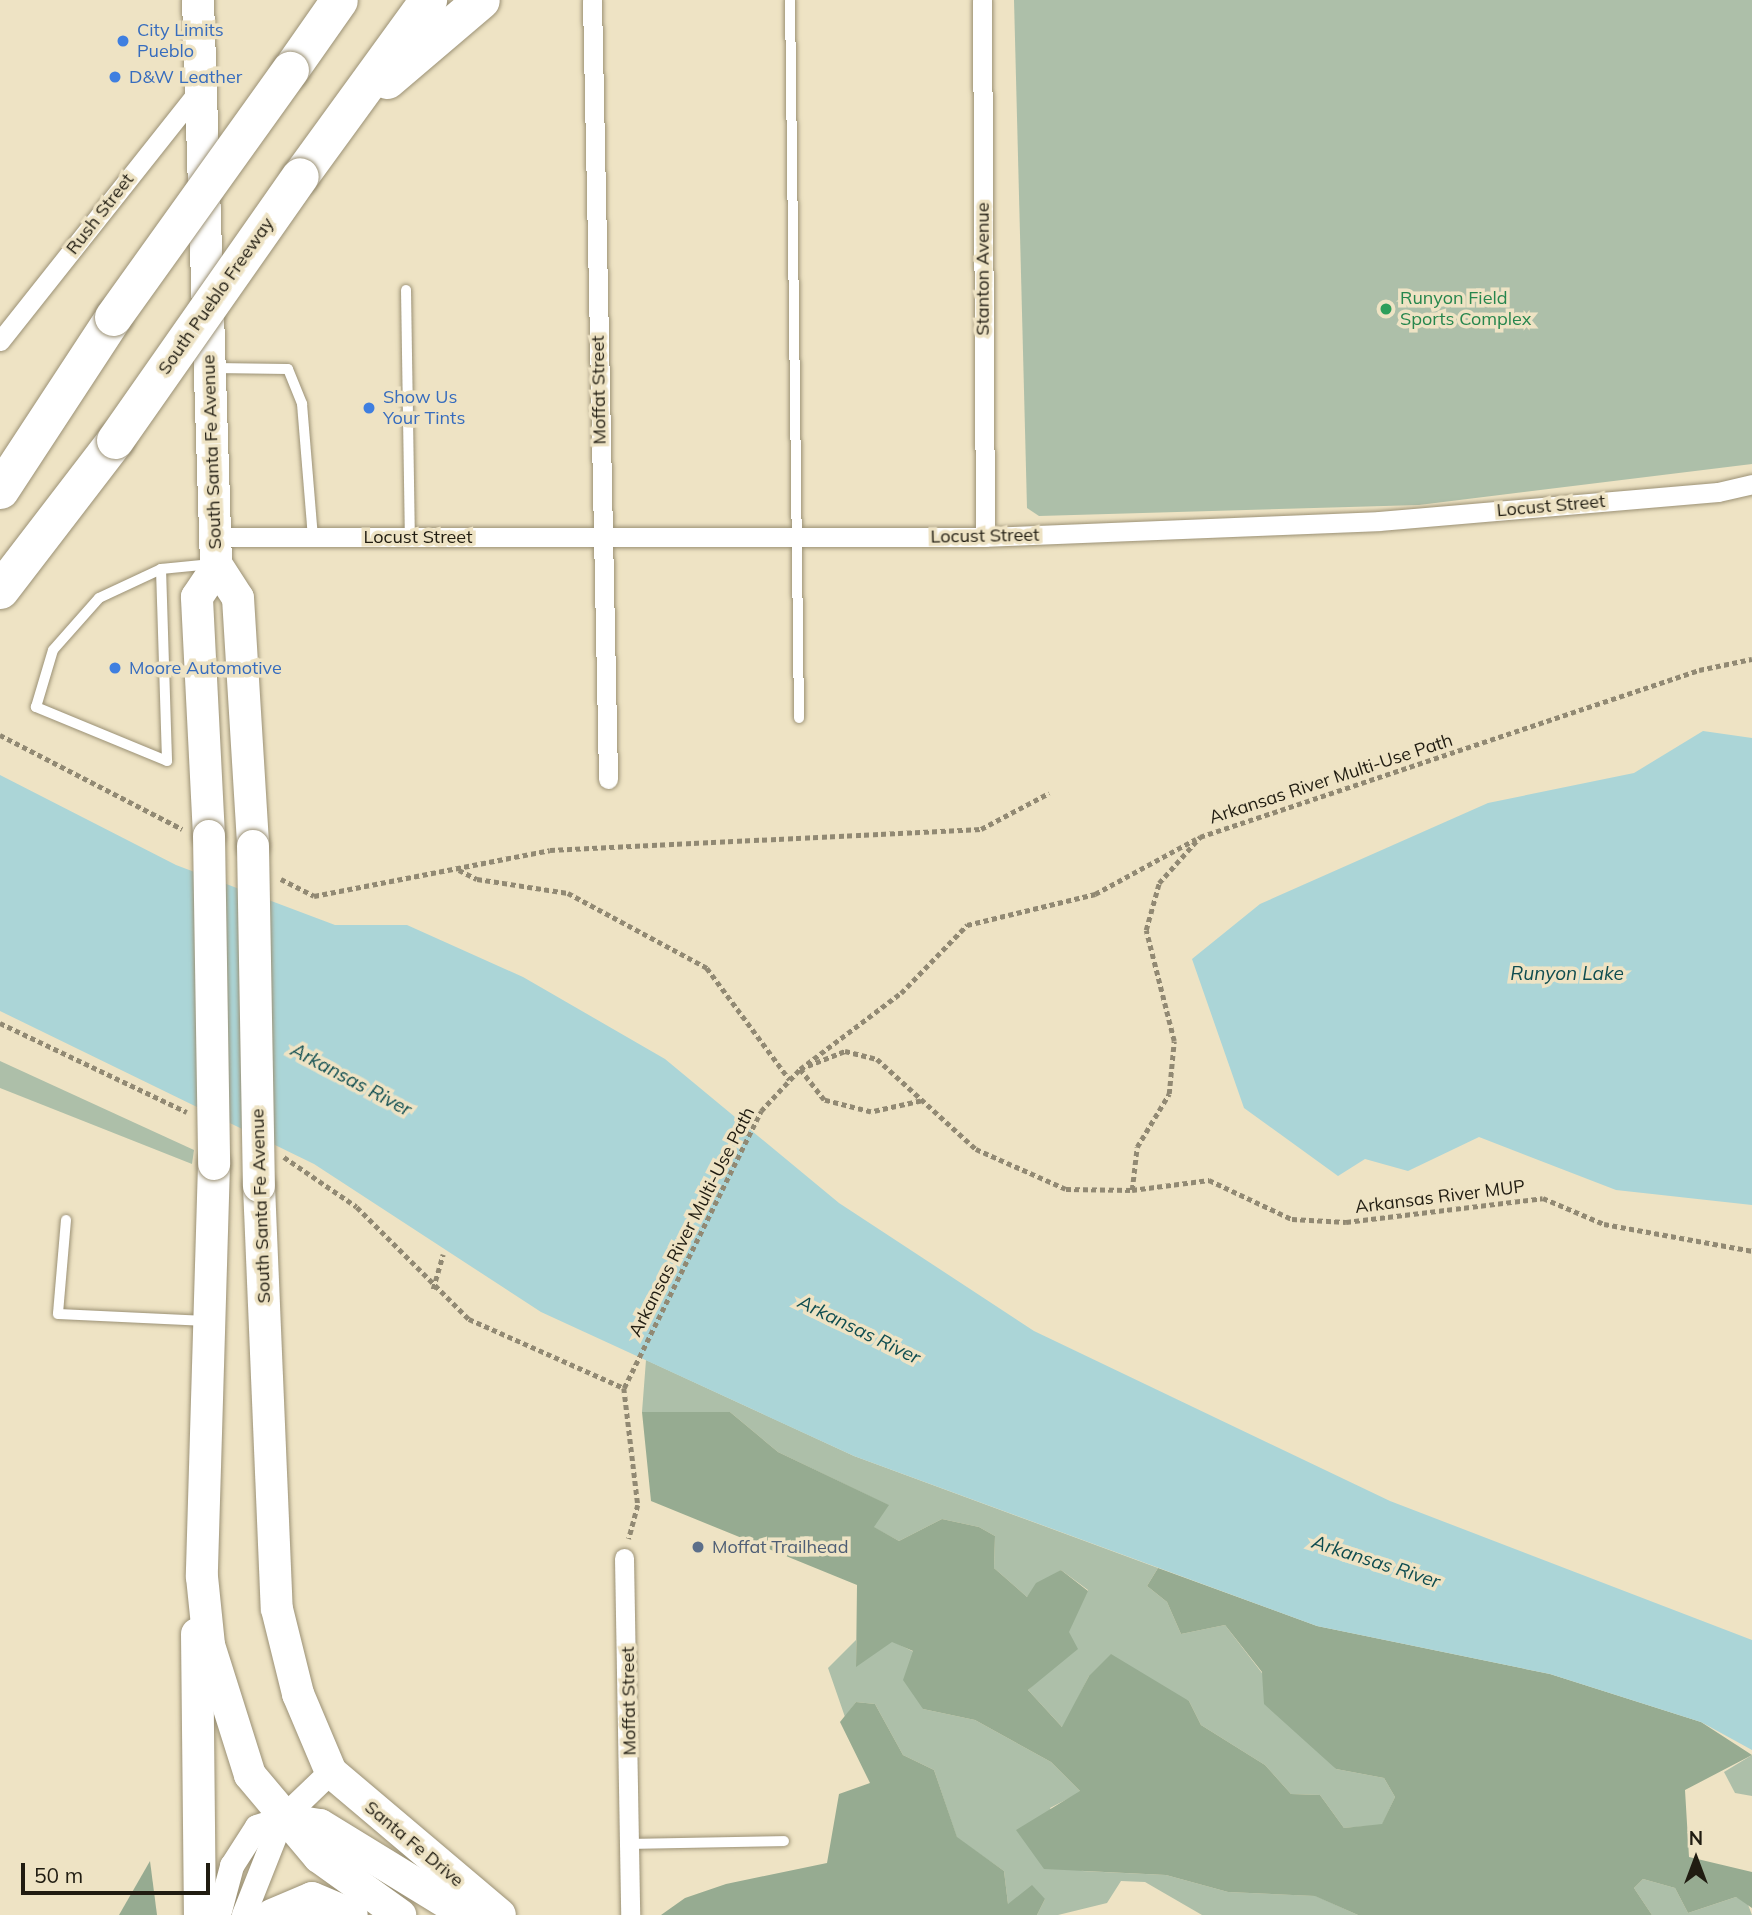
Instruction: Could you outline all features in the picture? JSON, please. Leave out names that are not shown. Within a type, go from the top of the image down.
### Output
[{"type":"highway","name":"South Pueblo Freeway","points":[[0,590],[115,439],[336,124],[428,0]]},
{"type":"highway","points":[[336,124],[481,0]]},
{"type":"highway","points":[[0,490],[113,317],[337,3]]},
{"type":"main road","name":"South Santa Fe Avenue","points":[[198,0],[216,556],[238,598],[253,846],[259,1186],[277,1609],[298,1694],[331,1772]]},
{"type":"main road","name":"South Santa Fe Avenue","points":[[216,556],[197,597],[201,835],[214,1164],[201,1577],[209,1645],[250,1775],[282,1819]]},
{"type":"main road","points":[[200,1915],[193,1724],[201,1577]]},
{"type":"main road","name":"Santa Fe Drive","points":[[331,1772],[500,1915]]},
{"type":"main road","points":[[282,1819],[319,1857],[400,1915]]},
{"type":"main road","points":[[282,1819],[320,1825],[467,1915]]},
{"type":"main road","points":[[272,1915],[312,1898],[352,1915]]},
{"type":"street","name":"Moffat Street","points":[[592,0],[608,779]]},
{"type":"street","name":"Stanton Avenue","points":[[982,0],[985,537]]},
{"type":"street","name":"Rush Street","points":[[0,341],[201,87]]},
{"type":"street","name":"Locust Street","points":[[216,556],[313,537],[985,537],[1379,521],[1752,484]]},
{"type":"street","name":"Moffat Street","points":[[624,1558],[632,1844],[630,1915]]},
{"type":"street","points":[[244,1915],[282,1819],[331,1772]]},
{"type":"street","points":[[219,1915],[232,1866],[257,1827],[282,1819]]},
{"type":"lane","points":[[790,0],[799,718]]},
{"type":"lane","points":[[407,290],[410,537]]},
{"type":"lane","points":[[210,368],[288,369],[302,404],[313,537]]},
{"type":"lane","points":[[161,569],[167,761],[36,707],[53,650],[99,598],[161,569],[216,556]]},
{"type":"lane","points":[[66,1220],[58,1314],[211,1321]]},
{"type":"lane","points":[[632,1844],[784,1841]]},
{"type":"path","name":"Arkansas River Multi-Use Path","points":[[624,1388],[761,1111],[800,1069],[845,1051],[877,1059],[976,1149],[1066,1189],[1132,1190],[1137,1147],[1169,1094],[1174,1041],[1146,930],[1158,883],[1200,837],[1699,670],[1752,660]]},
{"type":"path","points":[[0,735],[201,835]]},
{"type":"path","points":[[278,877],[314,896],[460,870],[550,850],[981,829],[1049,793]]},
{"type":"path","points":[[922,1101],[871,1112],[824,1100],[800,1069],[901,993],[967,925],[1095,894],[1200,837]]},
{"type":"path","points":[[460,870],[477,879],[568,893],[707,968],[790,1080]]},
{"type":"path","name":"Arkansas River MUP","points":[[1132,1190],[1209,1180],[1292,1219],[1346,1222],[1543,1198],[1604,1224],[1752,1251]]},
{"type":"path","points":[[443,1254],[433,1290],[469,1319],[624,1388],[638,1505],[624,1558]]},
{"type":"green space","name":"Runyon Field Sports Complex","points":[[1014,0],[1752,0],[1752,464],[1419,505],[1039,516],[1027,508]]},
{"type":"green space","points":[[0,1061],[194,1150],[192,1164],[0,1088]]},
{"type":"green space","points":[[646,1360],[854,1456],[1158,1568],[1147,1586],[1167,1602],[1181,1634],[1225,1625],[1336,1769],[1384,1778],[1395,1797],[1382,1825],[1344,1828],[1320,1795],[1291,1794],[1265,1765],[1201,1725],[1189,1701],[1089,1676],[1063,1728],[1028,1690],[1049,1670],[1088,1590],[1061,1570],[1027,1597],[994,1568],[995,1536],[979,1527],[942,1519],[899,1541],[873,1527],[888,1505],[778,1452],[730,1412],[642,1412]]},
{"type":"green space","points":[[642,1412],[730,1412],[778,1452],[889,1505],[874,1527],[899,1541],[942,1519],[979,1527],[995,1536],[994,1568],[1027,1597],[1036,1583],[1061,1570],[1088,1591],[1069,1632],[1078,1649],[1028,1690],[1062,1727],[1089,1676],[1111,1654],[1189,1701],[1201,1725],[1265,1765],[1291,1794],[1320,1795],[1344,1828],[1382,1824],[1395,1797],[1384,1778],[1336,1769],[1264,1704],[1262,1672],[1225,1625],[1181,1634],[1167,1602],[1147,1586],[1158,1568],[1317,1626],[1550,1674],[1701,1722],[1752,1755],[1685,1790],[1689,1857],[1752,1872],[1752,1908],[1736,1897],[1688,1913],[1675,1888],[1643,1879],[1634,1888],[1652,1915],[1358,1915],[1315,1896],[1228,1892],[1166,1875],[1044,1869],[1016,1830],[1080,1791],[1051,1762],[975,1720],[923,1709],[903,1680],[913,1651],[892,1642],[856,1667],[857,1585],[651,1501]]},
{"type":"green space","points":[[856,1640],[856,1666],[892,1641],[914,1652],[923,1709],[975,1720],[1051,1762],[1081,1792],[1050,1808],[1082,1871],[1166,1875],[1228,1892],[1316,1896],[1358,1915],[1202,1915],[1145,1882],[1121,1881],[1107,1903],[1058,1915],[1037,1915],[1045,1899],[1008,1904],[1004,1871],[957,1838],[934,1770],[903,1755],[875,1704],[856,1702],[845,1717],[828,1668]]},
{"type":"green space","points":[[856,1702],[875,1704],[903,1755],[934,1770],[957,1837],[1004,1871],[1008,1904],[1032,1885],[1045,1899],[1037,1915],[661,1915],[685,1898],[726,1884],[827,1863],[839,1794],[870,1783],[840,1722]]},
{"type":"green space","points":[[1752,1755],[1752,1796],[1735,1793],[1724,1772]]},
{"type":"green space","points":[[150,1861],[157,1915],[119,1915]]},
{"type":"green space","points":[[1643,1879],[1675,1888],[1688,1913],[1736,1897],[1747,1902],[1752,1915],[1652,1915],[1634,1888]]},
{"type":"water","name":"Runyon Lake","points":[[1703,731],[1752,738],[1752,1205],[1616,1190],[1479,1137],[1408,1171],[1365,1159],[1338,1176],[1244,1108],[1192,959],[1260,904],[1488,803],[1634,773]]},
{"type":"water","name":"Arkansas River","points":[[0,775],[176,865],[335,925],[407,925],[523,977],[665,1059],[839,1203],[1034,1331],[1390,1501],[1752,1640],[1752,1750],[1701,1722],[1550,1674],[1317,1626],[854,1456],[541,1312],[314,1164],[0,1011]]},
{"type":"place","name":"City Limits Pueblo","points":[[123,41]]},
{"type":"place","name":"D&W Leather","points":[[115,77]]},
{"type":"place","name":"Runyon Field Sports Complex","points":[[1386,309]]},
{"type":"place","name":"Show Us Your Tints","points":[[369,408]]},
{"type":"place","name":"Moore Automotive","points":[[115,668]]},
{"type":"place","name":"Moffat Trailhead","points":[[698,1547]]}]
